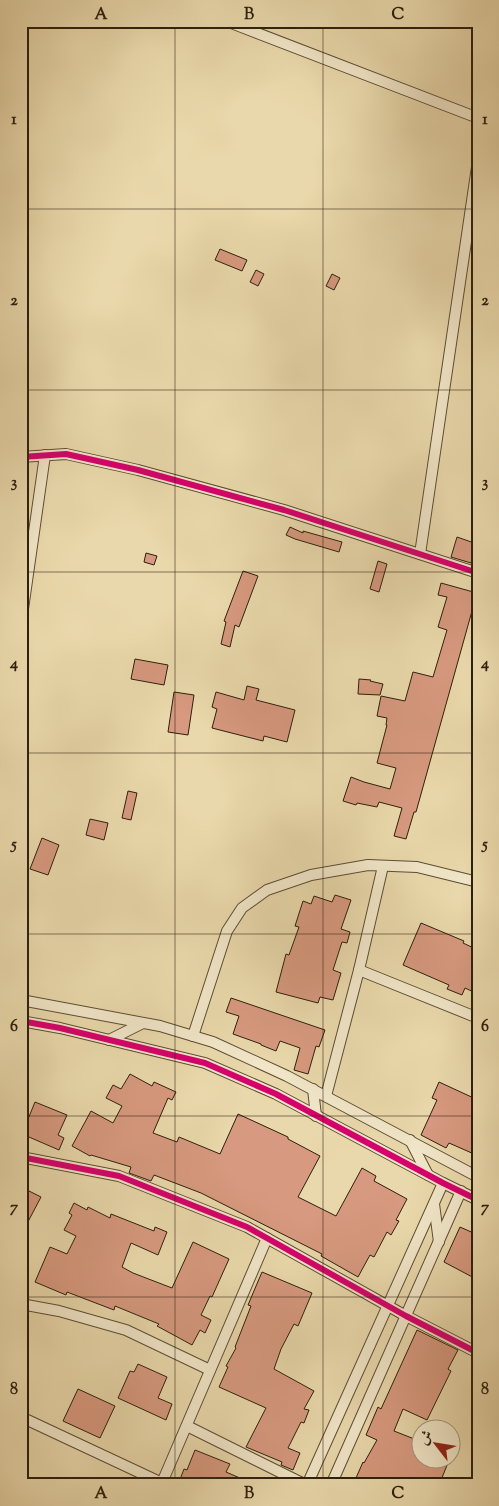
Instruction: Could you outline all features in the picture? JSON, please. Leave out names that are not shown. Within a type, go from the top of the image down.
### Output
[{"type":"street","points":[[226,21],[478,118]]},
{"type":"street","points":[[420,554],[478,160]]},
{"type":"street","points":[[21,457],[66,454],[138,470],[284,510],[478,573]]},
{"type":"street","points":[[21,623],[45,455]]},
{"type":"street","points":[[193,1036],[227,931],[242,908],[267,890],[311,875],[368,865],[416,867],[478,882]]},
{"type":"street","points":[[326,1096],[359,970],[383,866]]},
{"type":"street","points":[[359,970],[478,1018]]},
{"type":"street","points":[[21,1000],[160,1026],[230,1050],[287,1076],[478,1177]]},
{"type":"street","points":[[21,1021],[205,1063],[276,1094],[429,1176],[478,1200]]},
{"type":"street","points":[[109,1040],[143,1022]]},
{"type":"street","points":[[313,1090],[316,1116]]},
{"type":"street","points":[[410,1140],[429,1176]]},
{"type":"street","points":[[21,1157],[119,1176],[247,1227],[406,1316],[478,1353]]},
{"type":"street","points":[[186,1426],[307,1485],[443,1183]]},
{"type":"street","points":[[333,1484],[461,1191]]},
{"type":"street","points":[[434,1203],[439,1242]]},
{"type":"street","points":[[21,1418],[162,1484],[267,1238]]},
{"type":"street","points":[[21,1304],[59,1311],[126,1330],[210,1370]]},
{"type":"building","points":[[220,249],[247,260],[242,271],[215,260]]},
{"type":"building","points":[[256,270],[264,274],[258,286],[250,282]]},
{"type":"building","points":[[332,274],[340,278],[334,290],[326,286]]},
{"type":"building","points":[[290,527],[303,533],[303,531],[342,542],[339,552],[286,535]]},
{"type":"building","points":[[457,537],[477,544],[471,563],[451,557]]},
{"type":"building","points":[[146,553],[157,556],[154,565],[144,562]]},
{"type":"building","points":[[378,561],[387,564],[379,592],[370,589]]},
{"type":"building","points":[[243,571],[258,576],[239,627],[235,625],[230,647],[221,644],[226,622],[224,621]]},
{"type":"building","points":[[441,583],[477,593],[416,812],[414,812],[406,839],[394,836],[402,808],[379,802],[377,807],[357,803],[356,805],[343,801],[351,777],[390,789],[396,768],[377,763],[387,725],[387,718],[377,716],[381,696],[405,701],[413,672],[433,677],[447,630],[438,627],[447,597],[438,595]]},
{"type":"building","points":[[135,659],[168,665],[164,685],[131,679]]},
{"type":"building","points":[[359,679],[383,684],[380,695],[358,694]]},
{"type":"building","points":[[247,686],[259,689],[256,700],[295,710],[287,742],[264,736],[263,741],[212,728],[217,709],[212,707],[216,692],[244,700]]},
{"type":"building","points":[[174,692],[194,695],[188,735],[168,732]]},
{"type":"building","points":[[128,791],[137,793],[131,820],[122,818]]},
{"type":"building","points":[[90,819],[108,823],[104,840],[86,835]]},
{"type":"building","points":[[42,838],[59,845],[48,875],[30,869]]},
{"type":"building","points":[[335,895],[351,900],[341,929],[350,932],[347,943],[342,942],[333,970],[341,973],[333,1000],[320,997],[318,1003],[276,992],[286,954],[289,955],[299,927],[295,926],[303,901],[311,904],[314,896],[332,902]]},
{"type":"building","points":[[421,923],[464,941],[463,943],[478,950],[478,994],[465,988],[462,995],[447,989],[449,985],[403,965]]},
{"type":"building","points":[[231,998],[325,1030],[319,1047],[316,1046],[308,1074],[294,1070],[300,1048],[280,1041],[276,1051],[233,1034],[239,1016],[226,1012]]},
{"type":"building","points":[[130,1074],[152,1086],[154,1082],[176,1092],[172,1100],[168,1098],[153,1133],[177,1142],[179,1137],[220,1154],[238,1114],[288,1137],[288,1139],[320,1156],[298,1197],[336,1216],[362,1168],[376,1176],[374,1181],[407,1199],[396,1220],[399,1221],[391,1235],[387,1232],[374,1257],[370,1255],[358,1277],[321,1256],[322,1254],[201,1193],[154,1175],[151,1181],[129,1173],[131,1167],[90,1156],[72,1146],[91,1111],[113,1123],[122,1106],[106,1098],[113,1085],[121,1089]]},
{"type":"building","points":[[439,1082],[478,1100],[478,1146],[474,1154],[449,1143],[446,1148],[421,1135],[437,1100],[432,1098]]},
{"type":"building","points":[[35,1102],[67,1115],[58,1135],[64,1138],[59,1150],[22,1134]]},
{"type":"building","points":[[29,1191],[41,1197],[21,1235],[21,1206]]},
{"type":"building","points":[[74,1203],[87,1210],[88,1207],[110,1218],[111,1214],[154,1231],[155,1227],[167,1232],[158,1255],[131,1243],[122,1267],[172,1288],[193,1242],[229,1259],[212,1297],[210,1296],[201,1315],[211,1320],[205,1333],[200,1330],[192,1345],[157,1326],[159,1324],[115,1306],[114,1310],[67,1292],[66,1295],[35,1282],[50,1247],[67,1254],[76,1236],[64,1230],[72,1215],[69,1213]]},
{"type":"building","points":[[460,1227],[478,1235],[478,1280],[444,1262]]},
{"type":"building","points":[[262,1272],[312,1293],[298,1326],[294,1324],[281,1349],[274,1369],[314,1391],[304,1409],[309,1410],[304,1423],[301,1422],[288,1448],[300,1453],[293,1470],[281,1465],[282,1462],[246,1447],[266,1408],[219,1387],[228,1367],[226,1366],[236,1348],[251,1306],[248,1305]]},
{"type":"building","points":[[417,1330],[458,1350],[448,1369],[451,1371],[428,1418],[423,1418],[403,1409],[394,1431],[412,1438],[412,1468],[446,1468],[439,1485],[370,1485],[356,1478],[363,1462],[377,1440],[366,1435],[378,1407],[381,1409]]},
{"type":"building","points":[[138,1364],[167,1377],[158,1398],[172,1404],[166,1420],[118,1398],[130,1371],[134,1372]]},
{"type":"building","points":[[78,1389],[115,1406],[100,1438],[63,1421]]},
{"type":"building","points":[[195,1450],[230,1464],[226,1472],[256,1485],[186,1485],[179,1482],[184,1469],[187,1470]]},
{"type":"cycle path","points":[[21,457],[66,454],[138,470],[284,510],[478,573]]},
{"type":"cycle path","points":[[21,1021],[60,1028],[205,1063],[276,1094],[478,1200]]},
{"type":"cycle path","points":[[21,1157],[119,1176],[247,1227],[406,1316],[478,1353]]}]
